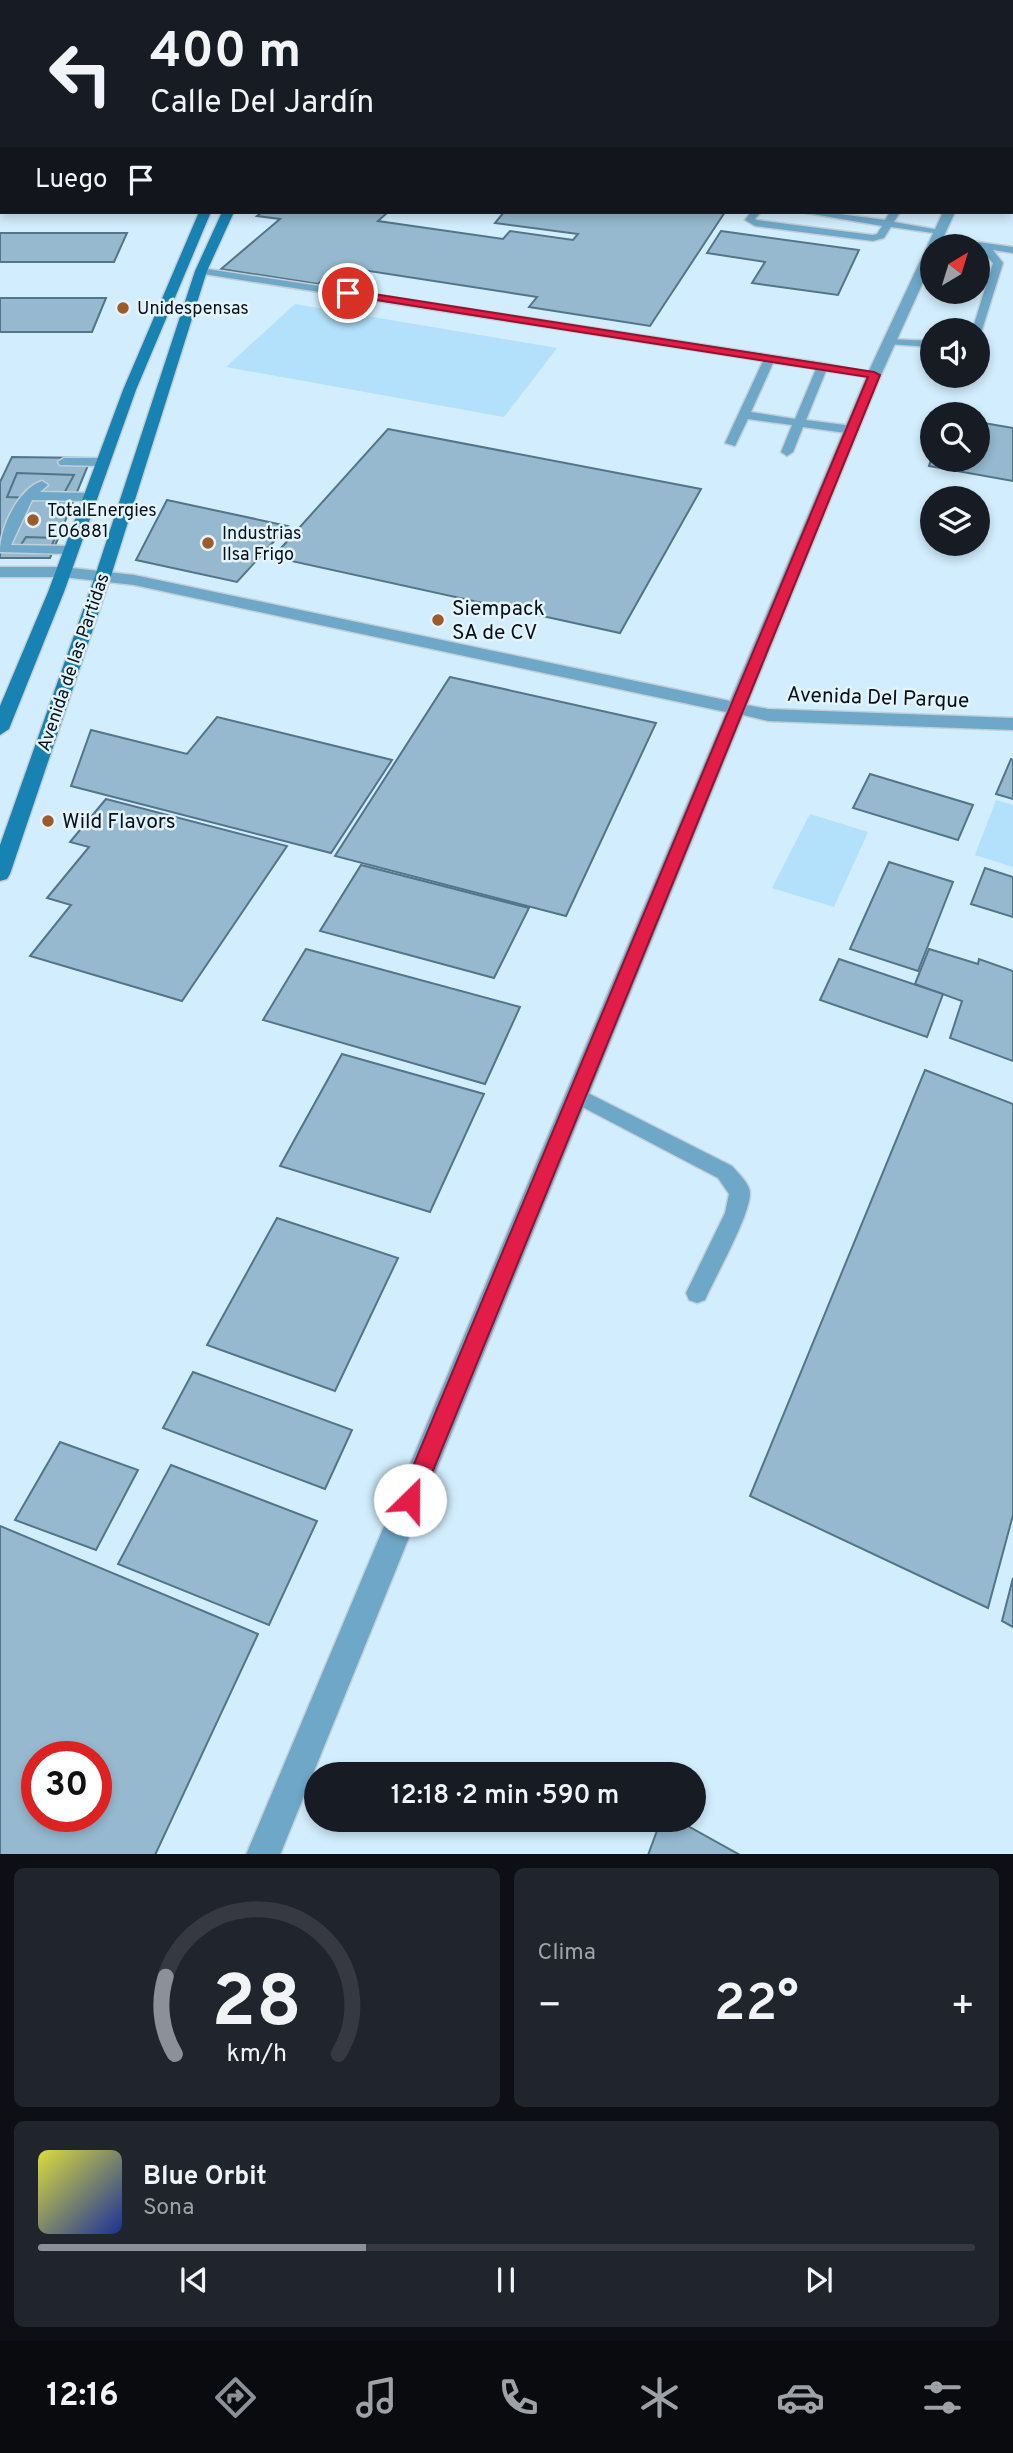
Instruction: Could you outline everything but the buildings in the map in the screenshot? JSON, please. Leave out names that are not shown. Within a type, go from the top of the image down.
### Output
[{"type":"main road","name":"Avenida de las Partidas","points":[[0,729],[63,572],[102,463],[204,214]]},
{"type":"main road","name":"Avenida de las Partidas","points":[[0,874],[103,576],[201,271],[227,214]]},
{"type":"street","points":[[938,234],[948,214]]},
{"type":"street","points":[[263,1854],[874,375],[920,275]]},
{"type":"street","name":"Avenida Del Parque","points":[[0,572],[63,572],[103,576],[738,709],[798,718],[1013,724]]},
{"type":"lane","points":[[754,214],[750,220],[755,223],[873,238],[881,236],[894,214]]},
{"type":"lane","points":[[821,214],[890,223],[934,234]]},
{"type":"lane","points":[[990,247],[1013,250]]},
{"type":"lane","points":[[990,253],[998,263],[990,288]]},
{"type":"lane","points":[[201,271],[874,375]]},
{"type":"lane","points":[[890,342],[920,343]]},
{"type":"lane","points":[[731,443],[770,358]]},
{"type":"lane","points":[[787,452],[823,366]]},
{"type":"lane","points":[[744,415],[853,430]]},
{"type":"lane","points":[[64,462],[102,463]]},
{"type":"lane","points":[[42,485],[27,496],[4,549],[69,550]]},
{"type":"lane","points":[[27,496],[90,496]]},
{"type":"lane","points":[[578,1096],[725,1172],[740,1192],[735,1213],[697,1293]]},
{"type":"shaded area","points":[[0,214],[1013,214],[1013,1854],[0,1854]]},
{"type":"shaded area","points":[[295,304],[557,348],[504,417],[226,367]]},
{"type":"shaded area","points":[[996,800],[1013,805],[1013,867],[975,855]]},
{"type":"shaded area","points":[[810,814],[868,832],[834,907],[772,888]]},
{"type":"place","name":"Unidespensas","points":[[123,308]]},
{"type":"place","name":"TotalEnergies E06881","points":[[33,520]]},
{"type":"place","name":"Industrias Ilsa Frigo","points":[[208,543]]},
{"type":"place","name":"Siempack SA de CV","points":[[438,620]]},
{"type":"place","name":"Wild Flavors","points":[[48,821]]},
{"type":"route","points":[[348,293],[874,375],[410,1500]]}]
